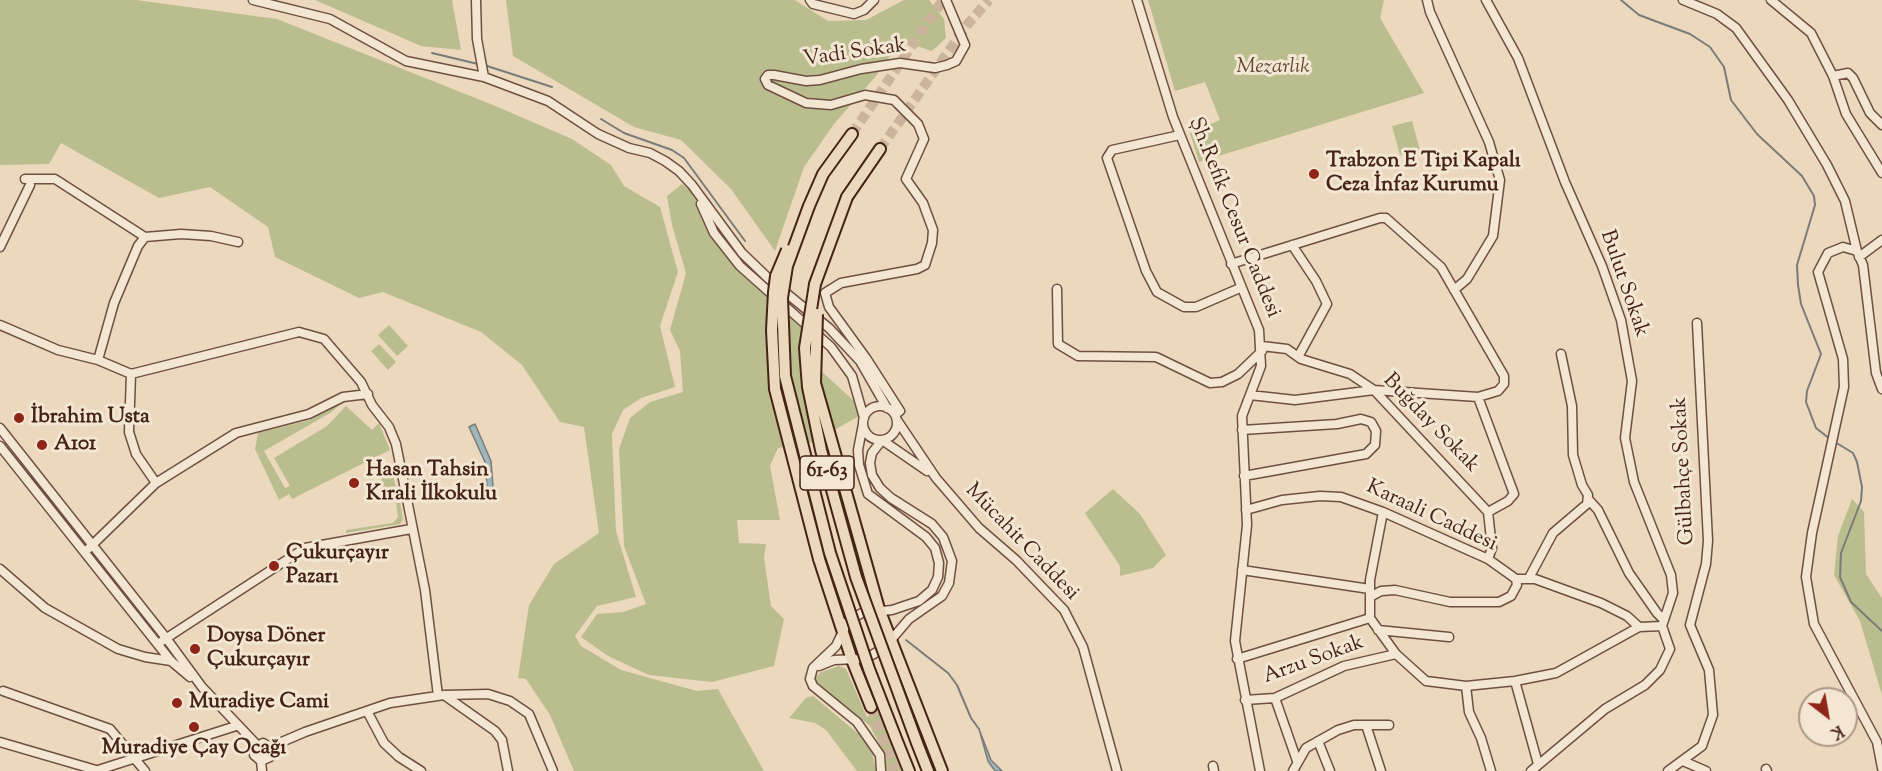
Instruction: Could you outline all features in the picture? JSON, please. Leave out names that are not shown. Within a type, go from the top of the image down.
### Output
[{"type":"main road","name":"61-63","points":[[852,134],[823,174],[787,266],[782,298],[787,386],[844,597],[909,771]]},
{"type":"main road","name":"61-63","points":[[880,149],[847,197],[813,295],[805,348],[808,387],[821,450],[856,577],[928,771]]},
{"type":"main road","name":"61-63","points":[[800,232],[784,254],[776,276],[772,330],[776,389],[819,558],[852,660],[871,707]]},
{"type":"main road","name":"61-63","points":[[831,241],[819,290],[814,347],[815,383],[879,609],[942,771]]},
{"type":"street","points":[[253,0],[330,19],[406,61],[483,74],[548,101],[612,142],[650,153],[679,171],[742,253],[769,279],[829,328],[860,361],[887,408],[896,418],[892,435],[882,440],[873,453],[870,463],[876,482],[891,498],[932,524],[944,537],[952,561],[950,583],[942,596],[909,619],[873,655],[852,660],[834,660],[813,668]]},
{"type":"street","points":[[476,0],[483,74]]},
{"type":"street","name":"Vadi Sokak","points":[[810,0],[813,4],[854,14],[864,10],[874,0]]},
{"type":"street","name":"Vadi Sokak","points":[[825,293],[848,282],[917,269],[926,265],[933,230],[923,203],[906,179],[924,139],[918,123],[894,100],[865,95],[831,105],[806,103],[768,86],[765,79],[768,75],[774,75],[797,80],[820,81],[861,69],[900,63],[935,68],[947,65],[956,61],[965,45],[946,0]]},
{"type":"street","name":"Şh.Refik Cesur Caddesi","points":[[1137,0],[1180,135],[1240,288],[1259,330],[1262,349],[1261,366],[1242,416],[1246,510],[1235,641],[1260,771]]},
{"type":"street","points":[[1427,0],[1430,12],[1489,142],[1500,180],[1493,236],[1467,279],[1454,290]]},
{"type":"street","name":"Bulut Sokak","points":[[1486,0],[1518,58],[1564,182],[1602,266],[1621,320],[1632,381],[1625,438],[1634,482],[1671,575],[1673,593],[1663,623]]},
{"type":"street","points":[[1683,0],[1717,14],[1736,28],[1788,100],[1845,201],[1858,254],[1863,265],[1876,373],[1882,388]]},
{"type":"street","points":[[1771,0],[1811,33],[1833,76],[1846,114],[1882,173]]},
{"type":"street","points":[[1833,76],[1848,74],[1853,78],[1870,113],[1882,125]]},
{"type":"street","points":[[1180,135],[1112,150],[1107,158],[1146,271],[1157,292],[1184,307],[1196,307],[1240,288]]},
{"type":"street","points":[[0,247],[28,182],[55,179],[145,237],[181,234],[212,236],[238,242]]},
{"type":"street","points":[[692,185],[714,233],[740,266],[831,347],[845,366],[852,376],[871,438],[882,440],[936,478]]},
{"type":"street","points":[[1231,264],[1386,218],[1412,238],[1441,267],[1504,376],[1504,384],[1498,391],[1478,397],[1374,390],[1296,400],[1250,395]]},
{"type":"street","points":[[98,360],[114,303],[138,246],[145,237]]},
{"type":"street","points":[[1858,254],[1882,240]]},
{"type":"street","points":[[1292,246],[1316,281],[1327,304],[1298,357]]},
{"type":"street","points":[[1858,254],[1843,247],[1828,253],[1818,272],[1843,359],[1844,387],[1812,532],[1806,577],[1814,624],[1876,742],[1882,768]]},
{"type":"street","points":[[1057,289],[1058,344],[1078,356],[1156,357],[1210,383],[1222,382],[1238,374],[1262,349]]},
{"type":"street","name":"Mücahit Caddesi","points":[[825,293],[829,307],[866,358],[900,411],[896,418],[936,478],[979,528],[1016,560],[1064,610],[1083,646],[1117,771]]},
{"type":"street","name":"Gülbahçe Sokak","points":[[1668,771],[1702,746],[1713,715],[1709,670],[1690,625],[1706,564],[1708,541],[1697,323]]},
{"type":"street","points":[[0,325],[58,350],[98,360],[131,374],[299,332],[324,339],[343,359],[368,394],[372,405],[388,427],[396,444],[411,529],[425,590],[441,696],[495,731],[502,740],[508,771]]},
{"type":"street","name":"Buğday Sokak","points":[[1262,349],[1287,349],[1298,357],[1350,374],[1374,390],[1488,512]]},
{"type":"street","points":[[1531,771],[1605,710],[1645,685],[1660,670],[1670,649],[1663,623],[1629,573],[1598,510],[1588,499],[1573,455],[1572,406],[1561,354]]},
{"type":"street","points":[[131,374],[129,432],[136,454],[156,483]]},
{"type":"street","points":[[85,552],[156,483],[236,433],[309,414],[343,397],[368,394]]},
{"type":"street","points":[[1478,397],[1514,494],[1508,501],[1488,512],[1492,548],[1488,559]]},
{"type":"street","points":[[881,771],[880,755],[857,722],[813,686],[810,679],[813,668],[836,646],[848,621],[862,613],[879,609],[892,610],[919,601],[932,590],[938,577],[939,563],[935,548],[926,537],[868,494],[859,465],[858,450],[864,421],[871,409],[887,408]]},
{"type":"street","points":[[1242,430],[1337,424],[1361,419],[1371,422],[1376,431],[1375,445],[1366,454],[1244,477]]},
{"type":"street","points":[[0,428],[202,687],[236,726],[257,745]]},
{"type":"street","points":[[0,446],[171,661],[202,687]]},
{"type":"street","name":"Karaali Caddesi","points":[[1246,510],[1282,500],[1320,496],[1341,497],[1383,512],[1488,559],[1516,579]]},
{"type":"street","points":[[1529,578],[1553,533],[1587,504],[1588,499]]},
{"type":"street","points":[[1383,512],[1370,593],[1371,618],[1396,654],[1426,681],[1466,686],[1515,681],[1556,673],[1640,627],[1663,623]]},
{"type":"street","points":[[158,644],[305,548],[411,529]]},
{"type":"street","points":[[0,569],[45,608],[118,649],[145,657],[171,661]]},
{"type":"street","points":[[1242,570],[1370,593],[1395,590],[1450,602],[1499,602],[1511,596],[1517,585],[1516,579],[1529,578],[1601,603],[1627,616],[1640,627]]},
{"type":"street","points":[[1237,659],[1371,618]]},
{"type":"street","points":[[1378,630],[1449,637]]},
{"type":"street","name":"Arzu Sokak","points":[[1245,700],[1275,698],[1344,666],[1396,654]]},
{"type":"street","points":[[1515,681],[1538,765]]},
{"type":"street","points":[[1466,686],[1469,712],[1481,738],[1491,771]]},
{"type":"street","points":[[3,691],[110,729],[145,771]]},
{"type":"street","points":[[270,747],[304,732],[390,703],[488,693],[522,708],[534,724],[553,771]]},
{"type":"street","points":[[1275,698],[1297,761]]},
{"type":"street","points":[[367,711],[384,743],[399,757],[421,771]]},
{"type":"street","points":[[1293,771],[1306,748],[1338,730],[1389,724]]},
{"type":"street","points":[[1366,725],[1381,771]]},
{"type":"street","points":[[0,742],[95,770],[236,726]]},
{"type":"street","points":[[1318,741],[1330,771]]},
{"type":"street","points":[[257,745],[263,743],[270,747]]},
{"type":"street","points":[[257,745],[254,755],[261,760],[262,771]]},
{"type":"street","points":[[261,760],[270,757],[270,747]]},
{"type":"street","points":[[1683,761],[1706,771]]},
{"type":"green space","points":[[0,0],[136,0],[277,19],[572,139],[611,165],[624,186],[660,207],[678,272],[660,326],[675,387],[641,398],[623,410],[612,434],[616,531],[636,597],[597,606],[575,636],[581,646],[621,670],[697,691],[718,689],[764,771],[574,771],[550,715],[526,679],[518,678],[529,605],[554,564],[599,533],[584,427],[560,422],[522,365],[481,332],[383,292],[359,298],[275,257],[268,227],[210,187],[159,198],[61,143],[49,164],[0,165]]},
{"type":"green space","points":[[315,0],[452,0],[461,50],[421,46]]},
{"type":"green space","points":[[506,0],[795,0],[828,21],[866,20],[904,0],[929,0],[944,19],[946,38],[932,51],[901,41],[876,76],[834,124],[804,167],[775,251],[731,189],[681,140],[634,127],[513,56]]},
{"type":"green space","name":"Mezarlık","points":[[1148,0],[1384,0],[1380,18],[1424,93],[1199,162],[1190,133],[1220,120],[1205,82],[1175,91]]},
{"type":"green space","points":[[1412,121],[1420,150],[1400,155],[1392,126]]},
{"type":"green space","points":[[682,184],[690,190],[769,300],[804,320],[819,369],[854,401],[861,415],[813,442],[778,448],[770,466],[780,520],[737,520],[739,543],[766,544],[764,558],[771,606],[784,619],[774,666],[712,682],[649,675],[608,656],[581,637],[597,614],[623,612],[646,604],[624,546],[619,449],[630,418],[650,402],[683,392],[680,351],[670,330],[686,273],[672,225],[667,196]]},
{"type":"green space","points":[[389,325],[408,346],[397,356],[378,335]]},
{"type":"green space","points":[[379,344],[396,362],[388,370],[371,351]]},
{"type":"green space","points":[[342,403],[330,413],[264,451],[285,488],[290,486],[274,458],[327,426],[346,406],[372,430],[379,423],[390,450],[292,499],[289,494],[279,500],[255,449],[258,433],[310,420]]},
{"type":"green space","points":[[393,475],[398,499],[386,501],[381,477]]},
{"type":"green space","points":[[1113,489],[1140,514],[1166,555],[1153,568],[1120,576],[1120,566],[1085,513]]},
{"type":"green space","points":[[1852,499],[1864,512],[1866,574],[1882,598],[1882,695],[1860,621],[1834,575],[1838,536]]},
{"type":"green space","points":[[396,503],[400,503],[403,519],[400,524],[346,533],[346,530],[393,523],[398,517]]},
{"type":"green space","points":[[839,666],[846,669],[867,717],[879,713],[901,771],[886,771],[882,749],[870,726],[816,682],[816,677],[821,672]]},
{"type":"green space","points":[[813,696],[861,736],[872,751],[876,771],[857,771],[826,730],[815,723],[789,718],[806,698]]},
{"type":"water","points":[[475,424],[491,461],[494,500],[488,500],[485,462],[469,427]]},
{"type":"water","points":[[979,729],[991,760],[1002,771],[995,771],[988,761]]},
{"type":"waterway","points":[[1621,0],[1639,15],[1690,34],[1710,47],[1724,67],[1731,100],[1757,134],[1802,176],[1814,196],[1815,205],[1797,265],[1798,285],[1801,304],[1821,354],[1807,391],[1806,402],[1816,428],[1830,439]]},
{"type":"waterway","points":[[432,53],[478,64]]},
{"type":"waterway","points":[[484,65],[552,87]]},
{"type":"waterway","points":[[601,119],[624,133],[672,150],[684,158],[745,241]]},
{"type":"waterway","points":[[1835,442],[1853,453],[1862,487],[1861,501],[1841,553],[1840,577],[1851,602],[1882,631]]},
{"type":"waterway","points":[[906,640],[948,673],[957,685],[971,718],[979,729]]},
{"type":"tunnel","points":[[852,134],[943,0]]},
{"type":"tunnel","points":[[880,149],[967,25],[989,0]]},
{"type":"tunnel","points":[[871,707],[895,771]]},
{"type":"place","name":"Trabzon E Tipi Kapalı Ceza İnfaz Kurumu","points":[[1314,174]]},
{"type":"place","name":"İbrahim Usta","points":[[19,418]]},
{"type":"place","name":"A101","points":[[42,445]]},
{"type":"place","name":"Hasan Tahsin Kırali İlkokulu","points":[[354,483]]},
{"type":"place","name":"Çukurçayır Pazarı","points":[[274,566]]},
{"type":"place","name":"Doysa Döner Çukurçayır","points":[[195,649]]},
{"type":"place","name":"Muradiye Cami","points":[[177,703]]},
{"type":"place","name":"Muradiye Çay Ocağı","points":[[194,727]]}]
